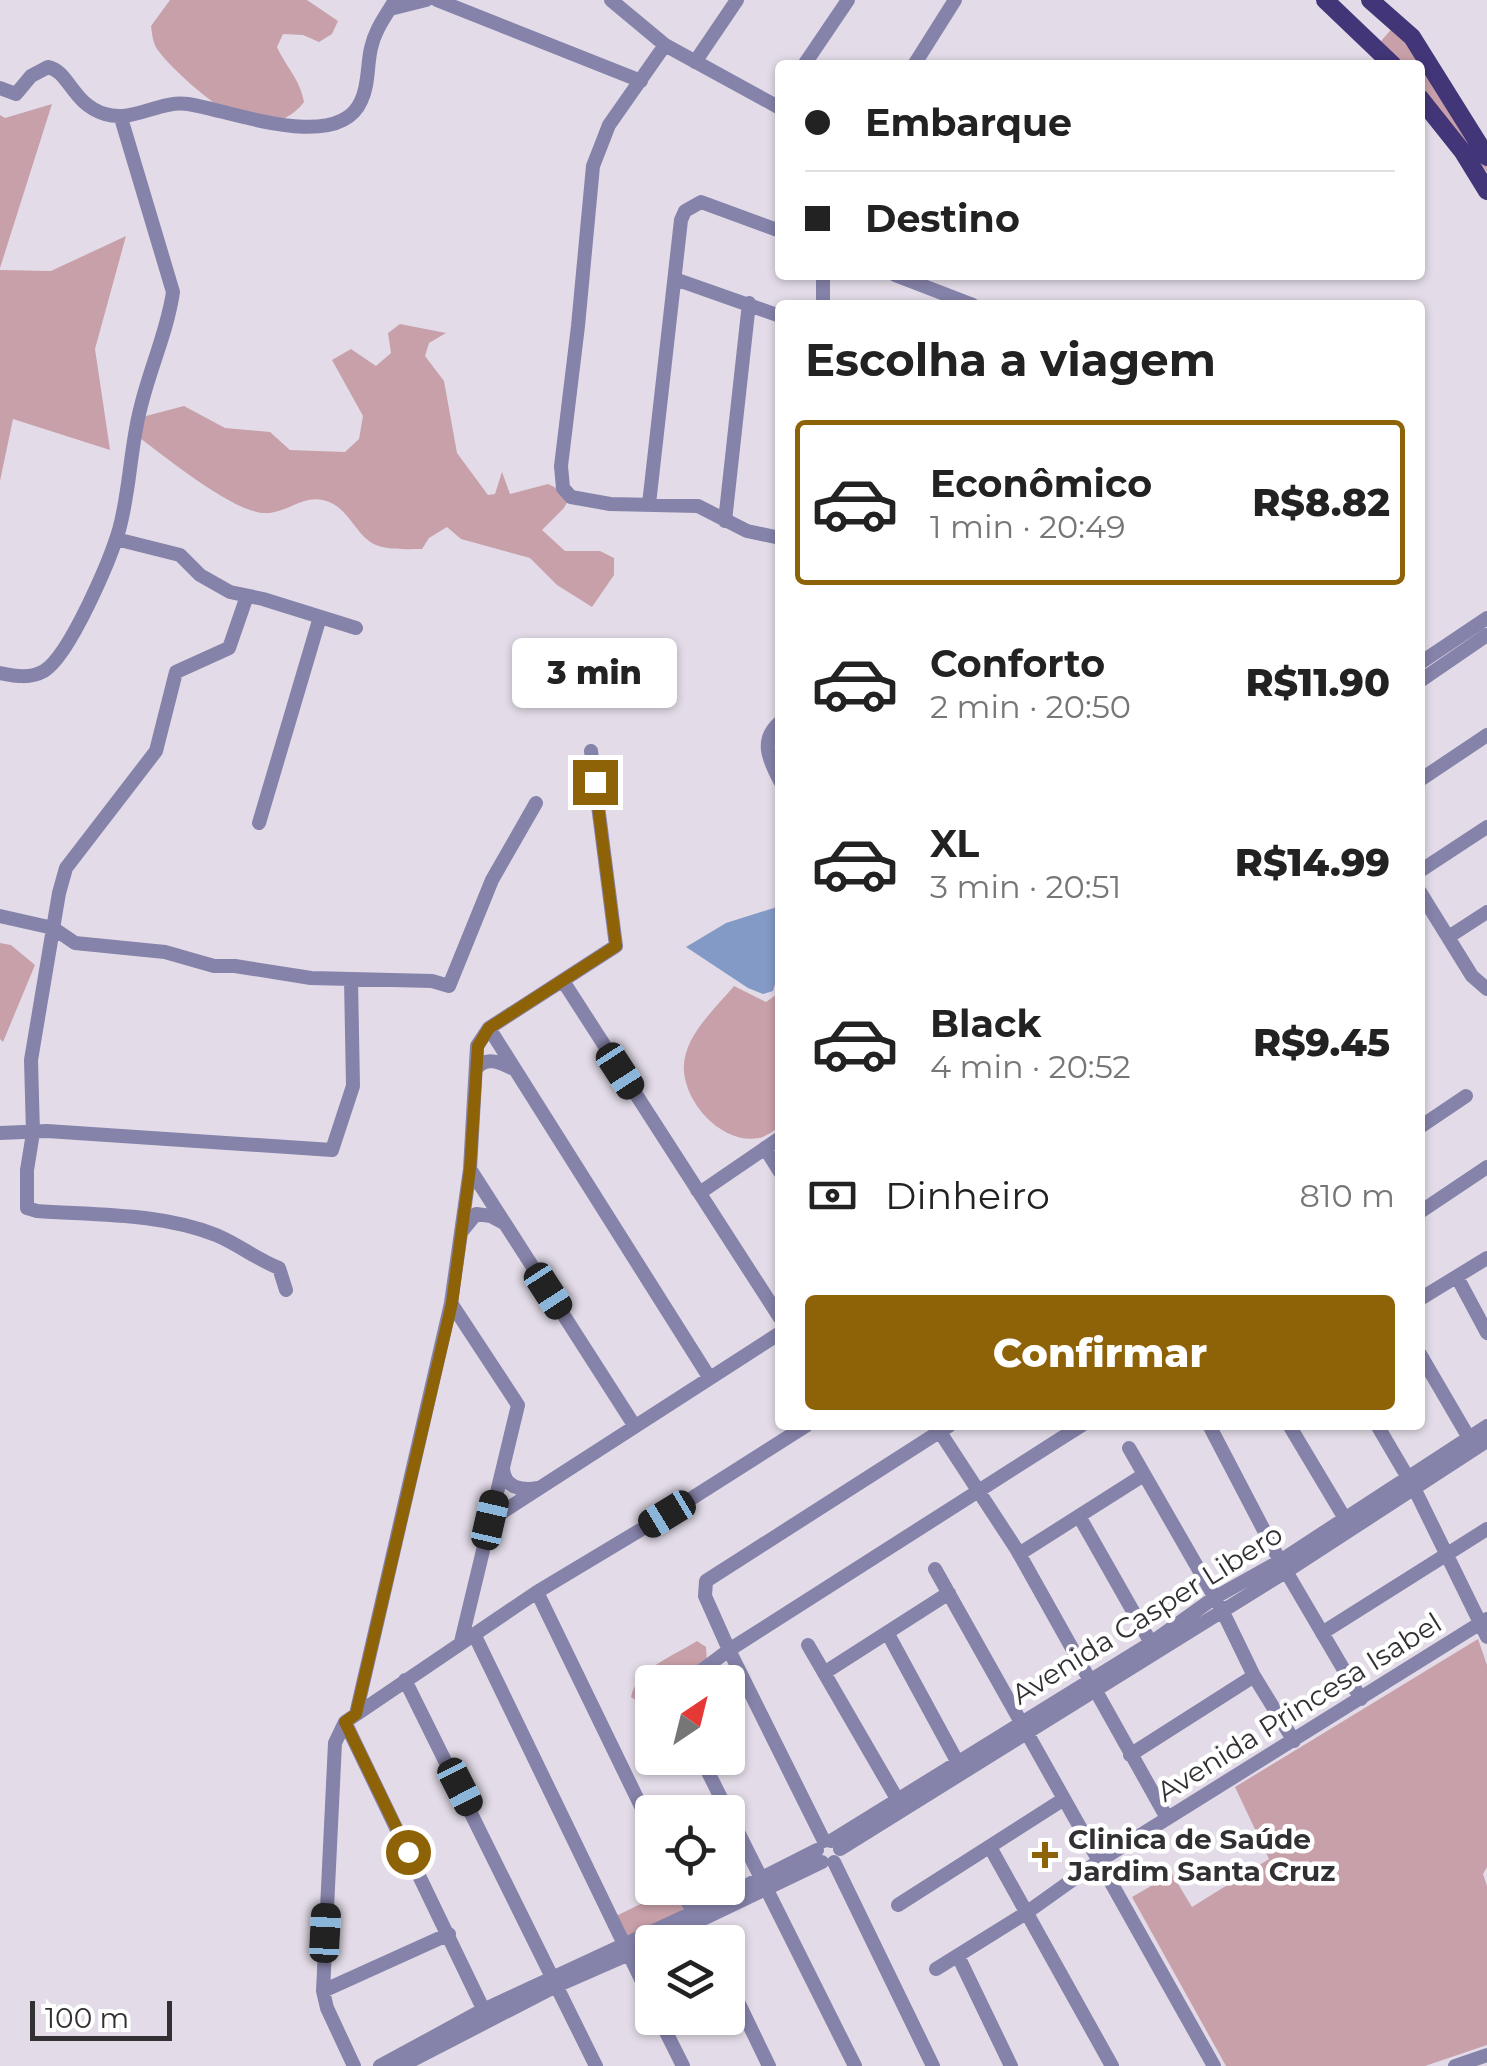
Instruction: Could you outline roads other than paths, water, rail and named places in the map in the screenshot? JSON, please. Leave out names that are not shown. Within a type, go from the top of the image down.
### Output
[{"type":"main road","points":[[1325,0],[1388,60]]},
{"type":"main road","points":[[1360,32],[1376,35],[1384,31],[1377,5]]},
{"type":"main road","points":[[1377,5],[1412,38],[1487,157]]},
{"type":"main road","points":[[1425,104],[1487,190]]},
{"type":"street","points":[[0,88],[16,94],[38,71],[48,67],[56,68],[78,100],[121,118],[185,103],[291,127],[338,122],[350,117],[359,106],[371,45],[393,4],[426,0]]},
{"type":"street","points":[[437,0],[640,81]]},
{"type":"street","points":[[695,62],[737,0]]},
{"type":"street","points":[[807,60],[848,0]]},
{"type":"street","points":[[917,60],[956,0]]},
{"type":"street","points":[[618,2],[666,45],[775,103]]},
{"type":"street","points":[[666,45],[609,125],[593,166],[560,475],[570,497],[610,504],[698,506],[746,531],[775,537]]},
{"type":"street","points":[[0,673],[29,676],[48,668],[57,660],[92,596],[116,539],[140,407],[170,312],[173,292],[121,118]]},
{"type":"street","points":[[649,504],[680,220],[693,204],[712,204],[775,229]]},
{"type":"street","points":[[674,278],[775,314]]},
{"type":"street","points":[[908,280],[960,300]]},
{"type":"street","points":[[725,521],[749,303]]},
{"type":"street","points":[[116,539],[180,555],[200,576],[230,592],[356,628]]},
{"type":"street","points":[[247,596],[229,648],[176,672],[156,751],[66,868],[31,1060],[33,1131],[27,1208],[178,1222],[220,1236],[254,1259],[279,1268],[286,1290]]},
{"type":"street","points":[[259,823],[320,617]]},
{"type":"street","points":[[1425,676],[1487,618]]},
{"type":"street","points":[[1425,662],[1487,635]]},
{"type":"street","points":[[775,727],[767,736],[766,746],[775,769]]},
{"type":"street","points":[[1425,777],[1487,735]]},
{"type":"street","points":[[354,2066],[323,1991],[335,1743],[350,1718],[452,1303],[470,1169],[478,1046],[489,1028],[616,946],[591,751]]},
{"type":"street","points":[[0,916],[53,928],[75,943],[165,952],[214,966],[449,986],[492,880],[536,803]]},
{"type":"street","points":[[1425,868],[1487,827]]},
{"type":"street","points":[[1425,899],[1472,976],[1487,989]]},
{"type":"street","points":[[1450,936],[1487,912]]},
{"type":"street","points":[[0,1133],[33,1131],[332,1150],[353,1086],[351,979]]},
{"type":"street","points":[[562,981],[775,1310]]},
{"type":"street","points":[[489,1028],[708,1377]]},
{"type":"street","points":[[476,1070],[493,1061],[514,1069]]},
{"type":"street","points":[[1425,1124],[1466,1096]]},
{"type":"street","points":[[697,1190],[701,1192],[775,1141]]},
{"type":"street","points":[[765,1148],[775,1164]]},
{"type":"street","points":[[1425,1209],[1487,1168]]},
{"type":"street","points":[[470,1169],[634,1424]]},
{"type":"street","points":[[461,1232],[476,1214],[505,1224]]},
{"type":"street","points":[[1425,1296],[1487,1258]]},
{"type":"street","points":[[1457,1276],[1487,1333]]},
{"type":"street","points":[[452,1303],[518,1405],[467,1638],[635,1965]]},
{"type":"street","points":[[490,1520],[775,1335]]},
{"type":"street","points":[[441,1348],[453,1339],[483,1349]]},
{"type":"street","points":[[1425,1363],[1469,1438]]},
{"type":"street","name":"Avenida Casper Libero","points":[[1092,1686],[1151,1643],[1283,1566],[1411,1483],[1487,1426]]},
{"type":"street","points":[[350,1718],[538,1592],[799,1430]]},
{"type":"street","points":[[933,2066],[705,1596],[706,1581],[712,1574],[937,1430]]},
{"type":"street","points":[[944,1430],[1019,1554],[1168,1818]]},
{"type":"street","points":[[709,1665],[1074,1430]]},
{"type":"street","points":[[1213,1430],[1283,1566],[1361,1699]]},
{"type":"street","points":[[1292,1430],[1344,1517]]},
{"type":"street","points":[[1380,1430],[1485,1626]]},
{"type":"street","name":"Avenida Casper Libero","points":[[1283,1566],[1344,1517],[1487,1441]]},
{"type":"street","points":[[1128,1448],[1294,1741]]},
{"type":"street","points":[[503,1467],[504,1477],[514,1486],[538,1488]]},
{"type":"street","points":[[1019,1554],[1142,1476]]},
{"type":"street","points":[[1079,1516],[1151,1643]]},
{"type":"street","points":[[1322,1634],[1487,1529]]},
{"type":"street","points":[[935,1569],[1208,2064]]},
{"type":"street","points":[[538,1592],[636,1795]]},
{"type":"street","points":[[824,1672],[949,1593]]},
{"type":"street","name":"Avenida Casper Libero","points":[[380,2066],[828,1851],[1218,1604]]},
{"type":"street","name":"Avenida Princesa Isabel","points":[[936,1969],[1026,1913],[1098,1861],[1485,1626]]},
{"type":"street","points":[[888,1634],[958,1763]]},
{"type":"street","points":[[808,1644],[901,1805]]},
{"type":"street","points":[[1130,1755],[1254,1676]]},
{"type":"street","points":[[405,1680],[596,2066]]},
{"type":"street","points":[[350,1718],[486,2014]]},
{"type":"street","name":"Avenida Casper Libero","points":[[901,1805],[958,1763],[1026,1728]]},
{"type":"street","points":[[709,1775],[855,2066]]},
{"type":"street","points":[[898,1904],[1064,1799]]},
{"type":"street","points":[[990,1847],[1112,2066]]},
{"type":"street","points":[[689,1905],[699,1925]]},
{"type":"street","name":"Avenida Casper Libero","points":[[682,1925],[695,1917]]},
{"type":"street","points":[[323,1991],[449,1934]]},
{"type":"street","name":"Avenida Casper Libero","points":[[627,1948],[635,1947]]},
{"type":"street","points":[[958,1956],[1011,2066]]},
{"type":"street","name":"Avenida Casper Libero","points":[[401,2066],[486,2014]]},
{"type":"street","points":[[745,2017],[769,2066]]},
{"type":"street","points":[[668,2035],[683,2066]]},
{"type":"street","points":[[1466,2064],[1487,2055]]},
{"type":"water","points":[[775,908],[773,991],[763,994],[748,988],[686,947],[726,923]]},
{"type":"place","name":"Clinica de Saúde Jardim Santa Cruz","points":[[1045,1855]]}]
